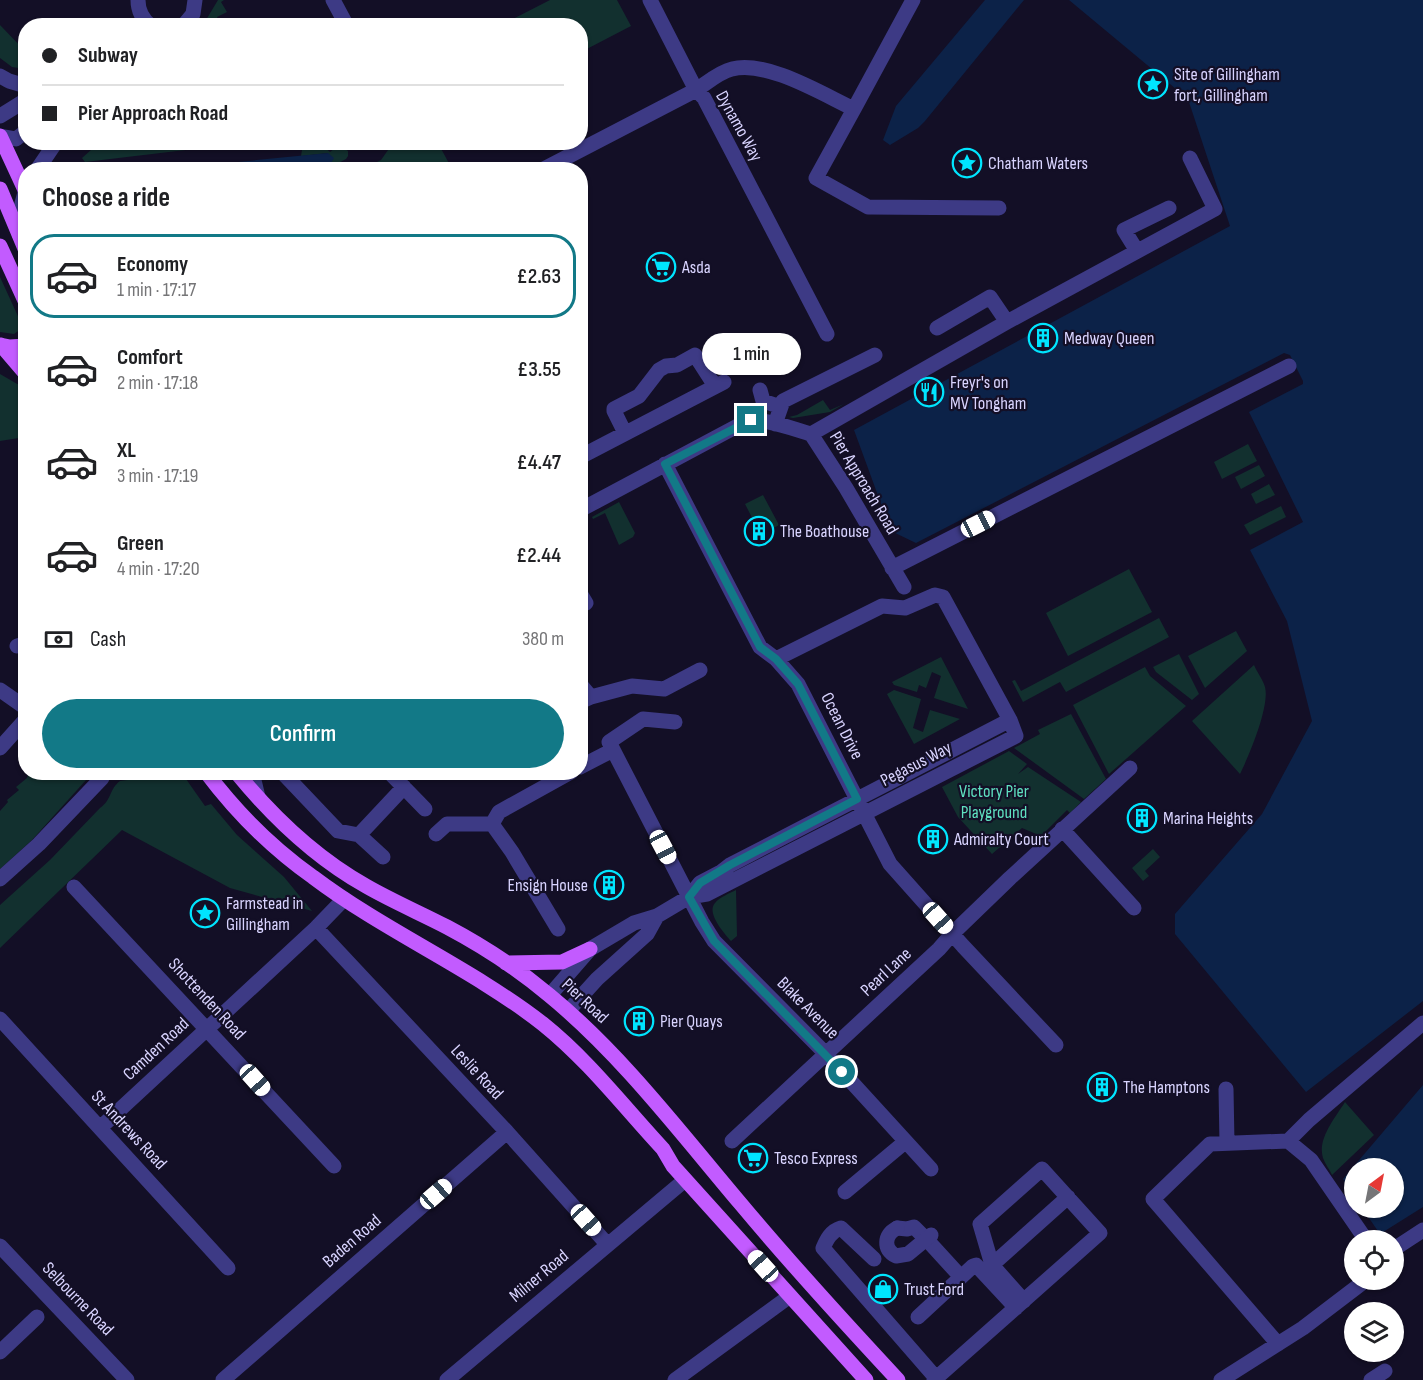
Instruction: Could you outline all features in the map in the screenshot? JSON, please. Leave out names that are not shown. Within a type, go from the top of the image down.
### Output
[{"type":"main road","points":[[0,136],[5,155],[18,178]]},
{"type":"main road","points":[[0,189],[18,231]]},
{"type":"main road","points":[[0,246],[18,285]]},
{"type":"main road","points":[[0,345],[18,346]]},
{"type":"main road","points":[[0,345],[18,365]]},
{"type":"main road","points":[[213,780],[242,816],[272,845],[313,878],[472,975],[542,1024],[569,1047],[663,1149],[673,1166],[866,1380]]},
{"type":"main road","name":"Pier Road","points":[[243,780],[300,839],[364,885],[466,937],[506,963],[568,1011],[610,1052],[754,1220],[898,1380]]},
{"type":"main road","points":[[506,963],[562,962],[590,949]]},
{"type":"main road","name":"Pegasus Way","points":[[542,1024],[550,995]]},
{"type":"main road","name":"Pegasus Way","points":[[542,1024],[568,1011]]},
{"type":"street","points":[[189,18],[196,0]]},
{"type":"street","points":[[333,0],[343,18]]},
{"type":"street","points":[[651,0],[696,90],[715,76],[732,69],[752,68],[782,76],[854,109]]},
{"type":"street","points":[[913,0],[816,178],[868,207],[999,208]]},
{"type":"street","points":[[0,75],[18,84]]},
{"type":"street","name":"Dynamo Way","points":[[588,146],[696,90],[704,98],[827,334]]},
{"type":"street","points":[[0,116],[18,105]]},
{"type":"street","points":[[0,136],[18,137]]},
{"type":"street","name":"Dynamo Way","points":[[557,162],[580,150]]},
{"type":"street","points":[[5,155],[19,162]]},
{"type":"street","points":[[811,434],[1007,322],[1215,209],[1190,158]]},
{"type":"street","points":[[1137,251],[1124,230],[1169,208]]},
{"type":"street","points":[[937,328],[990,297],[1007,322]]},
{"type":"street","points":[[588,452],[625,433],[719,384],[695,356],[677,365],[666,366],[659,370],[639,396],[614,409],[625,433]]},
{"type":"street","points":[[775,424],[783,401],[874,356]]},
{"type":"street","points":[[892,568],[1289,366]]},
{"type":"street","points":[[760,390],[763,402],[781,407]]},
{"type":"street","name":"Pier Approach Road","points":[[588,506],[747,421],[758,420],[775,424],[811,434],[846,488],[904,587]]},
{"type":"street","name":"Ocean Drive","points":[[665,464],[760,647],[776,659],[798,684],[890,864],[952,934],[1056,1044]]},
{"type":"street","name":"Pegasus Way","points":[[550,995],[590,949],[634,923],[657,916],[689,897],[700,883],[730,865],[861,806],[1010,720],[943,597],[934,595],[904,608],[882,606],[776,659]]},
{"type":"street","points":[[588,699],[632,686],[664,689],[700,670]]},
{"type":"street","points":[[2,697],[18,704]]},
{"type":"street","points":[[675,722],[643,719],[609,742],[689,897]]},
{"type":"street","points":[[0,748],[18,728]]},
{"type":"street","points":[[588,763],[613,750]]},
{"type":"street","name":"Pearl Lane","points":[[732,1141],[939,950],[952,934],[1062,829],[1130,768]]},
{"type":"street","points":[[0,879],[39,844],[100,780]]},
{"type":"street","points":[[254,780],[258,797]]},
{"type":"street","points":[[290,780],[338,831],[359,835],[383,857]]},
{"type":"street","points":[[396,780],[425,809]]},
{"type":"street","points":[[492,824],[499,812],[557,780]]},
{"type":"street","points":[[359,835],[404,788]]},
{"type":"street","points":[[436,834],[447,824],[492,824]]},
{"type":"street","points":[[492,824],[512,852],[558,928]]},
{"type":"street","points":[[1062,829],[1134,908]]},
{"type":"street","name":"Shottenden Road","points":[[74,887],[334,1166]]},
{"type":"street","name":"Blake Avenue","points":[[689,897],[714,941],[826,1054],[931,1169]]},
{"type":"street","name":"Camden Road","points":[[100,1128],[316,928],[344,899]]},
{"type":"street","name":"Pegasus Way","points":[[568,1011],[597,978],[647,934],[657,916]]},
{"type":"street","name":"Leslie Road","points":[[316,928],[507,1132],[607,1244]]},
{"type":"street","name":"St Andrews Road","points":[[0,1019],[228,1268]]},
{"type":"street","points":[[1288,1141],[1309,1120],[1417,1034],[1423,1023]]},
{"type":"street","points":[[1226,1089],[1227,1143]]},
{"type":"street","name":"Baden Road","points":[[223,1380],[507,1132]]},
{"type":"street","points":[[1278,1344],[1153,1199],[1210,1144],[1288,1141],[1311,1160],[1359,1230]]},
{"type":"street","points":[[845,1192],[905,1142]]},
{"type":"street","points":[[874,1259],[840,1228],[835,1229],[823,1248],[935,1379],[1020,1305],[1100,1233],[1042,1169],[980,1224],[992,1265],[1020,1305]]},
{"type":"street","name":"Milner Road","points":[[447,1380],[686,1180]]},
{"type":"street","points":[[992,1265],[1068,1197]]},
{"type":"street","points":[[928,1238],[908,1254],[896,1256],[888,1250],[886,1241],[889,1233],[897,1228],[914,1227],[928,1238],[961,1277]]},
{"type":"street","points":[[1404,1242],[1423,1230]]},
{"type":"street","name":"Selbourne Road","points":[[0,1246],[127,1380]]},
{"type":"street","points":[[918,1317],[976,1265],[1020,1305]]},
{"type":"street","points":[[1221,1380],[1303,1328],[1353,1290]]},
{"type":"street","points":[[675,1380],[790,1296]]},
{"type":"street","points":[[0,1352],[38,1317]]},
{"type":"street","points":[[1371,1380],[1385,1371]]},
{"type":"green space","points":[[218,0],[224,0],[221,2],[227,12],[218,18],[207,18]]},
{"type":"green space","points":[[550,0],[617,0],[631,26],[588,48],[588,18],[515,18]]},
{"type":"green space","points":[[0,25],[18,44],[18,68],[12,67],[0,58]]},
{"type":"green space","points":[[91,150],[186,150],[85,162],[82,158]]},
{"type":"green space","points":[[302,150],[328,150],[330,152],[346,150],[348,156],[340,162],[329,162],[328,153],[301,156]]},
{"type":"green space","points":[[388,150],[442,150],[448,162],[377,162]]},
{"type":"green space","points":[[0,277],[18,316],[18,331],[14,334],[0,332]]},
{"type":"green space","points":[[0,374],[18,384],[18,438],[0,441]]},
{"type":"green space","points":[[823,400],[830,410],[844,404],[830,412],[789,417],[797,415]]},
{"type":"green space","points":[[1248,444],[1257,461],[1222,479],[1214,462]]},
{"type":"green space","points":[[1259,465],[1265,476],[1241,489],[1235,477]]},
{"type":"green space","points":[[1269,484],[1275,495],[1256,504],[1251,494]]},
{"type":"green space","points":[[763,495],[779,525],[761,535],[745,504]]},
{"type":"green space","points":[[619,502],[635,533],[633,537],[619,545],[605,513],[593,519],[592,517]]},
{"type":"green space","points":[[1281,506],[1286,517],[1250,535],[1244,525]]},
{"type":"green space","points":[[1129,569],[1152,612],[1068,656],[1046,613]]},
{"type":"green space","points":[[1159,618],[1169,637],[1066,692],[1060,682],[1023,702],[1012,681],[1015,680],[1021,691]]},
{"type":"green space","points":[[1236,631],[1247,651],[1205,688],[1188,656]]},
{"type":"green space","points":[[1179,654],[1199,694],[1192,700],[1156,672],[1153,667]]},
{"type":"green space","points":[[941,657],[968,709],[934,698],[941,676],[932,672],[926,688],[919,685],[917,692],[894,685],[892,682]]},
{"type":"green space","points":[[1254,665],[1265,687],[1266,695],[1262,718],[1240,774],[1192,721]]},
{"type":"green space","points":[[1145,667],[1150,676],[1186,706],[1109,774],[1073,705]]},
{"type":"green space","points":[[894,690],[921,699],[913,728],[923,732],[930,710],[960,719],[914,744],[887,694]]},
{"type":"green space","points":[[1071,714],[1106,779],[1084,799],[1014,748],[1040,734],[1038,730]]},
{"type":"green space","name":"Victory Pier Playground","points":[[1009,751],[1027,764],[1018,774],[1028,767],[1081,802],[1070,813],[1067,810],[1041,836],[1022,828],[992,854],[958,817],[942,787]]},
{"type":"green space","points":[[25,780],[86,780],[32,840],[0,869],[0,811],[8,802],[7,800],[19,790],[16,787]]},
{"type":"green space","points":[[187,780],[205,806],[211,804],[237,835],[284,877],[312,911],[230,888],[122,830],[0,948],[0,905],[50,860],[107,802],[114,787],[120,781]]},
{"type":"green space","points":[[1153,849],[1160,857],[1145,871],[1149,876],[1143,881],[1132,868]]},
{"type":"green space","points":[[736,890],[737,936],[731,941],[717,923],[713,907],[720,899]]},
{"type":"green space","points":[[1345,1102],[1374,1135],[1350,1158],[1344,1158],[1344,1164],[1332,1175],[1322,1151],[1322,1143]]},
{"type":"water","points":[[985,0],[1024,0],[925,121],[918,128],[890,145],[883,140],[896,106]]},
{"type":"water","points":[[1069,0],[1423,0],[1423,1001],[1306,1092],[1175,934],[1175,914],[1262,814],[1312,721],[1287,621],[1250,550],[1303,522],[1249,412],[1303,384],[1290,355],[1284,353],[916,543],[891,531],[854,430],[1230,226],[1188,99]]},
{"type":"water","points":[[328,153],[334,158],[332,162],[237,162]]},
{"type":"water","points":[[1423,1085],[1423,1207],[1386,1230],[1377,1230],[1369,1218],[1404,1218],[1404,1158],[1361,1158]]},
{"type":"place","name":"Site of Gillingham fort, Gillingham","points":[[1153,84]]},
{"type":"place","name":"Chatham Waters","points":[[967,163]]},
{"type":"place","name":"Asda","points":[[661,267]]},
{"type":"place","name":"Medway Queen","points":[[1043,338]]},
{"type":"place","name":"Freyr's on MV Tongham","points":[[929,392]]},
{"type":"place","name":"The Boathouse","points":[[759,531]]},
{"type":"place","name":"Marina Heights","points":[[1142,818]]},
{"type":"place","name":"Admiralty Court","points":[[933,839]]},
{"type":"place","name":"Ensign House","points":[[609,885]]},
{"type":"place","name":"Farmstead in Gillingham","points":[[205,913]]},
{"type":"place","name":"Pier Quays","points":[[639,1021]]},
{"type":"place","name":"The Hamptons","points":[[1102,1087]]},
{"type":"place","name":"Tesco Express","points":[[753,1158]]},
{"type":"place","name":"Trust Ford","points":[[883,1289]]},
{"type":"route","points":[[751,420],[665,464],[760,647],[776,659],[798,684],[857,799],[730,865],[700,883],[689,897],[714,941],[842,1072]]}]
